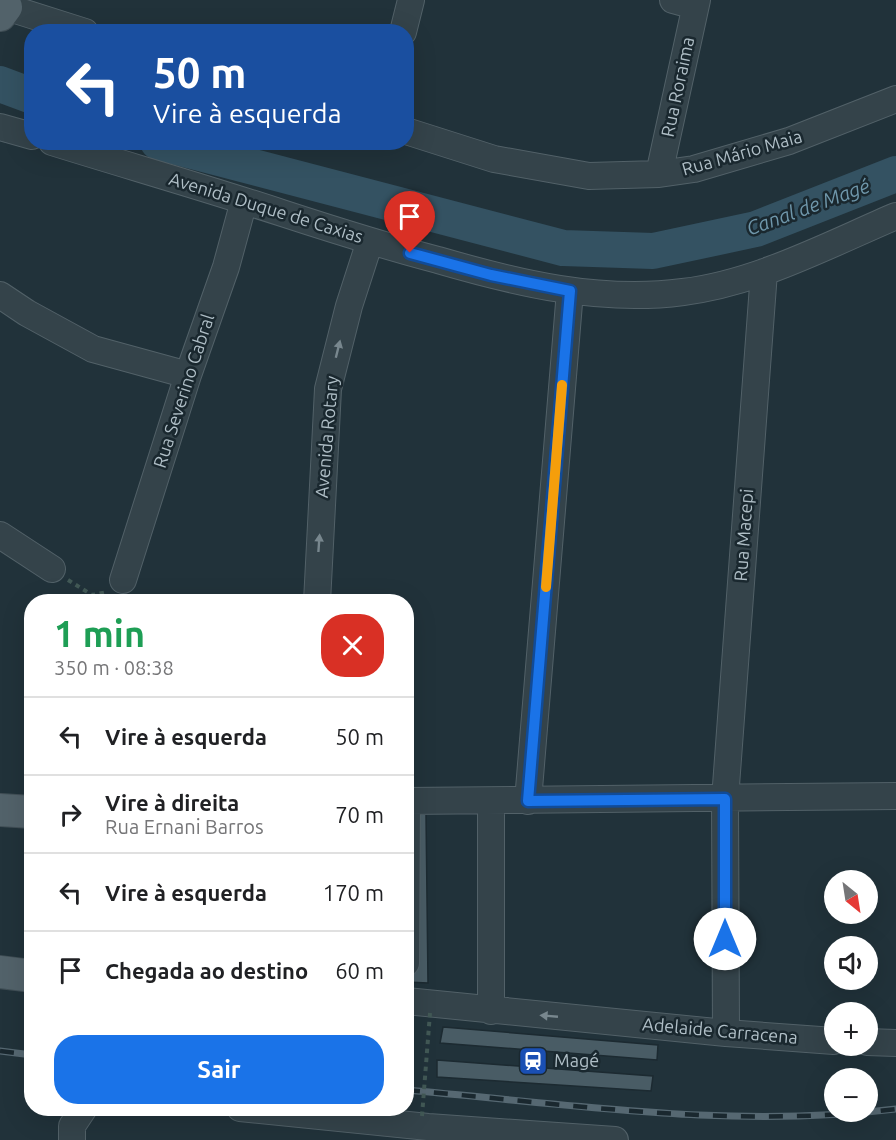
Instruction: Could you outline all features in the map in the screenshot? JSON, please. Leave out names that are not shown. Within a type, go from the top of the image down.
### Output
[{"type":"main road","points":[[0,810],[24,812]]},
{"type":"main road","points":[[0,972],[24,975]]},
{"type":"street","points":[[405,24],[411,0]]},
{"type":"street","name":"Rua Roraima","points":[[659,174],[688,2]]},
{"type":"street","points":[[4,7],[59,24]]},
{"type":"street","name":"Rua Mário Maia","points":[[414,134],[494,159],[588,176],[659,174],[694,169],[789,141],[896,99]]},
{"type":"street","points":[[0,127],[24,134]]},
{"type":"street","name":"Avenida Duque de Caxias","points":[[78,150],[370,241],[491,275],[570,291],[642,294],[684,292],[764,272],[896,216]]},
{"type":"street","name":"Rua Severino Cabral","points":[[123,580],[188,375],[226,267],[244,201]]},
{"type":"street","name":"Avenida Rotary","points":[[317,594],[328,388],[349,306],[370,241]]},
{"type":"street","name":"Rua Macepi","points":[[726,1033],[725,799],[764,272]]},
{"type":"street","points":[[528,801],[570,291]]},
{"type":"street","points":[[0,295],[27,313],[93,349],[188,375]]},
{"type":"street","points":[[0,535],[52,569]]},
{"type":"street","points":[[414,801],[896,796]]},
{"type":"street","points":[[491,801],[491,1011]]},
{"type":"street","name":"Adelaide Carracena","points":[[414,1002],[726,1033],[824,1040]]},
{"type":"street","points":[[878,1042],[896,1043]]},
{"type":"street","points":[[72,1140],[72,1126],[79,1116]]},
{"type":"street","points":[[314,1116],[425,1128],[615,1140]]},
{"type":"path","points":[[52,569],[90,594]]},
{"type":"path","points":[[96,594],[110,591],[123,580]]},
{"type":"path","points":[[425,1128],[430,1013]]},
{"type":"building","points":[[426,814],[428,983],[414,982],[414,815]]},
{"type":"building","points":[[443,1027],[658,1045],[657,1060],[440,1043]]},
{"type":"building","points":[[437,1060],[653,1076],[651,1091],[437,1077]]},
{"type":"waterway","name":"Canal de Magé","points":[[0,84],[24,93]]},
{"type":"waterway","name":"Canal de Magé","points":[[189,150],[563,248],[653,251],[756,229],[896,174]]},
{"type":"railway","points":[[0,1051],[24,1054]]},
{"type":"railway","points":[[414,1091],[651,1112],[712,1115],[774,1116],[896,1109]]},
{"type":"slow traffic","points":[[546,587],[562,385]]},
{"type":"place","name":"Magé","points":[[533,1061]]},
{"type":"route","points":[[410,253],[491,275],[570,291],[528,801],[725,799],[725,939]]}]
